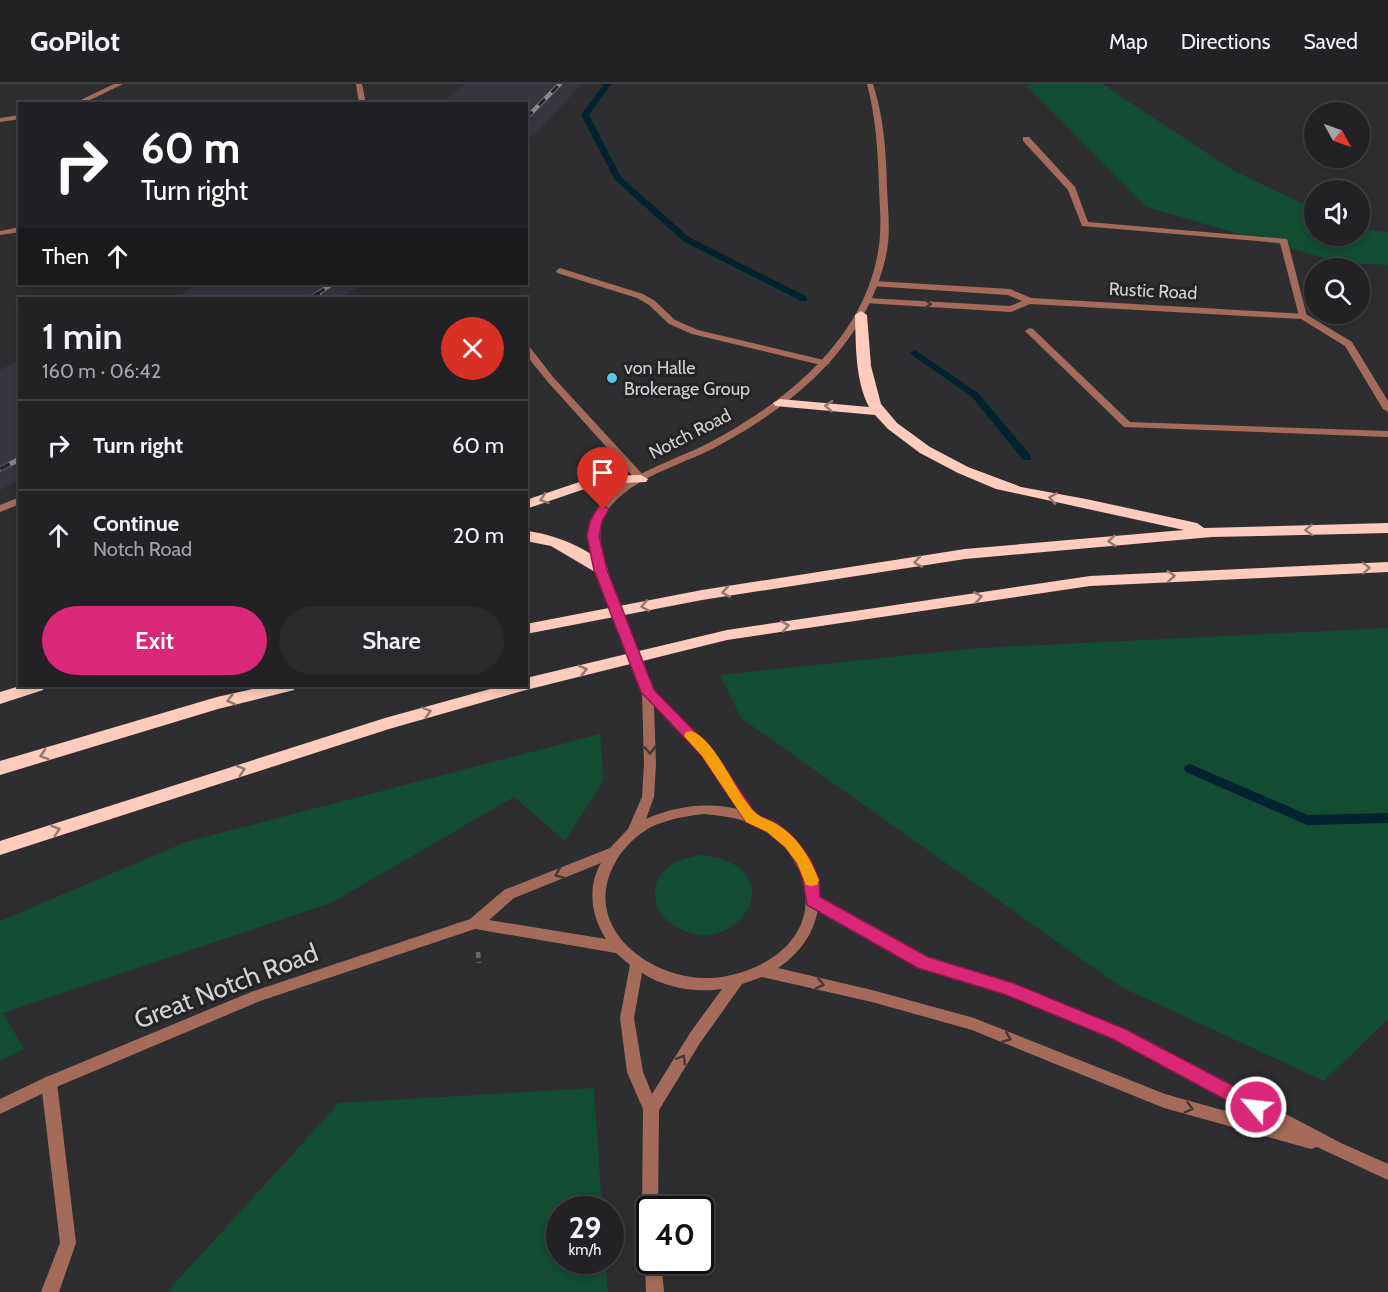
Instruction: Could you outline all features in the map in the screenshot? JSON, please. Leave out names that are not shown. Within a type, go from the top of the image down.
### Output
[{"type":"highway","points":[[861,315],[863,359],[869,387],[879,412]]},
{"type":"highway","points":[[780,403],[879,412],[933,454],[965,471],[1016,490],[1082,502],[1212,532]]},
{"type":"highway","points":[[528,504],[597,480],[641,479]]},
{"type":"highway","points":[[528,629],[702,595],[965,554],[1212,532],[1388,528]]},
{"type":"highway","points":[[528,536],[536,536],[560,544],[600,570]]},
{"type":"highway","points":[[528,684],[727,635],[1078,583],[1204,574],[1388,567]]},
{"type":"highway","points":[[0,698],[34,687]]},
{"type":"highway","points":[[0,768],[217,704],[284,687]]},
{"type":"highway","points":[[0,848],[385,724],[516,687]]},
{"type":"street","points":[[80,102],[120,84]]},
{"type":"street","points":[[359,84],[363,102]]},
{"type":"street","name":"Notch Road","points":[[633,832],[648,797],[651,764],[648,692],[600,570],[593,536],[596,521],[613,497],[641,479],[714,445],[780,403],[825,363],[846,339],[868,301],[883,253],[881,128],[870,84]]},
{"type":"street","points":[[0,120],[18,117]]},
{"type":"street","points":[[1026,139],[1072,189],[1085,224],[1284,241],[1303,316]]},
{"type":"street","points":[[0,233],[18,229]]},
{"type":"street","points":[[560,271],[640,296],[652,303],[672,322],[695,332],[825,363]]},
{"type":"street","name":"Rustic Road","points":[[874,284],[1010,292],[1029,301],[1303,316],[1349,344],[1388,409]]},
{"type":"street","points":[[868,301],[1011,309],[1029,301]]},
{"type":"street","points":[[1030,331],[1127,425],[1388,434]]},
{"type":"street","points":[[528,351],[550,379],[641,479]]},
{"type":"street","points":[[0,509],[18,501]]},
{"type":"street","name":"Notch Road","points":[[648,692],[707,753],[751,818]]},
{"type":"street","points":[[728,811],[751,818],[772,828],[790,843],[803,860],[811,880],[813,900],[806,927],[789,952],[763,971],[737,980],[712,984],[662,977],[637,964],[617,947],[603,924],[598,899],[601,874],[614,852],[633,832],[657,819],[680,812],[728,811]]},
{"type":"street","name":"Great Notch Road","points":[[0,1107],[49,1083],[256,996],[475,923],[509,894],[614,852]]},
{"type":"street","points":[[813,900],[923,963],[1007,988],[1119,1034],[1335,1148],[1388,1172]]},
{"type":"street","name":"Great Notch Road","points":[[475,923],[617,947]]},
{"type":"street","points":[[637,964],[627,1018],[635,1072],[651,1109],[650,1196]]},
{"type":"street","points":[[763,971],[872,996],[974,1024],[1164,1101],[1335,1148]]},
{"type":"street","points":[[651,1109],[695,1038],[737,980]]},
{"type":"street","points":[[49,1083],[68,1243],[50,1292]]},
{"type":"street","points":[[653,1274],[655,1292]]},
{"type":"shaded area","points":[[466,84],[582,84],[528,141],[528,102],[442,102]]},
{"type":"shaded area","points":[[196,285],[360,285],[343,297],[178,297]]},
{"type":"shaded area","points":[[18,361],[18,481],[0,490],[0,370]]},
{"type":"green space","points":[[1025,84],[1102,84],[1234,171],[1304,204],[1304,246],[1370,246],[1370,230],[1388,232],[1388,265],[1370,264],[1370,258],[1324,258],[1146,207]]},
{"type":"green space","points":[[1388,628],[1388,1019],[1324,1081],[1121,987],[741,718],[720,675],[978,648]]},
{"type":"green space","points":[[600,734],[604,780],[565,841],[514,797],[331,903],[3,1013],[24,1049],[0,1061],[0,921],[186,842]]},
{"type":"green space","points":[[699,855],[731,863],[748,877],[752,894],[746,911],[733,926],[714,934],[691,934],[668,921],[656,903],[657,881],[666,869],[673,863]]},
{"type":"green space","points":[[594,1088],[601,1196],[546,1196],[546,1274],[606,1274],[608,1292],[167,1292],[339,1103]]},
{"type":"waterway","points":[[608,84],[585,115],[618,178],[686,239],[804,299]]},
{"type":"waterway","points":[[915,353],[975,395],[1027,458]]},
{"type":"waterway","points":[[1190,769],[1307,820],[1388,818]]},
{"type":"railway","points":[[528,116],[560,84]]},
{"type":"railway","points":[[317,294],[330,285]]},
{"type":"railway","points":[[313,297],[319,293]]},
{"type":"railway","points":[[0,469],[18,460]]},
{"type":"slow traffic","points":[[691,736],[707,753],[751,818],[772,828],[790,843],[803,860],[811,880]]},
{"type":"place","name":"von Halle Brokerage Group","points":[[612,378]]},
{"type":"route","points":[[603,509],[596,521],[593,536],[600,570],[648,692],[707,753],[751,818],[772,828],[790,843],[803,860],[811,880],[813,900],[923,963],[1007,988],[1119,1034],[1256,1107]]}]
